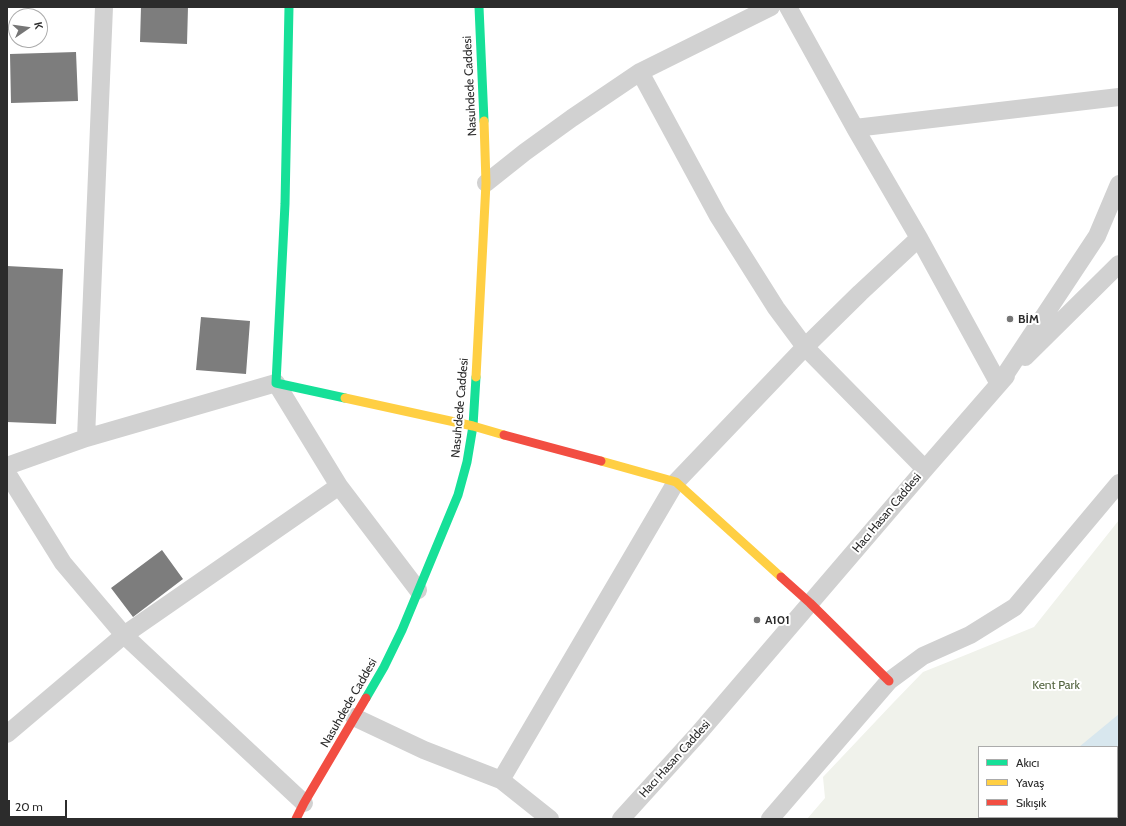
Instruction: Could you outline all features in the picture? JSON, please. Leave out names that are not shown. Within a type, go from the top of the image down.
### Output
[{"type":"street","points":[[86,438],[104,7]]},
{"type":"street","points":[[289,7],[285,204],[276,383],[340,486],[418,590]]},
{"type":"street","name":"Nasuhdede Caddesi","points":[[300,811],[384,667],[402,630],[458,495],[468,462],[473,426],[486,183],[479,7]]},
{"type":"street","points":[[486,183],[525,152],[640,72],[771,7]]},
{"type":"street","points":[[788,7],[999,384],[1119,264]]},
{"type":"street","points":[[640,72],[718,216],[776,308],[805,347],[924,469]]},
{"type":"street","points":[[855,128],[1119,97]]},
{"type":"street","name":"Hacı Hasan Caddesi","points":[[621,819],[698,734],[924,469],[999,384],[1097,236],[1119,184]]},
{"type":"street","points":[[501,780],[676,482],[805,347],[860,292],[918,238]]},
{"type":"street","points":[[7,466],[86,438],[276,383],[473,426],[676,482],[810,603],[889,682]]},
{"type":"street","points":[[7,473],[63,563],[124,635],[300,811]]},
{"type":"street","points":[[770,819],[889,682],[923,656],[970,635],[1015,607],[1119,483]]},
{"type":"street","points":[[7,734],[124,635],[340,486]]},
{"type":"street","points":[[354,718],[424,750],[501,780],[550,819]]},
{"type":"green space","name":"Kent Park","points":[[1119,520],[1119,819],[807,819],[825,798],[823,777],[923,672],[1034,627]]},
{"type":"shaded area","points":[[1119,714],[1119,819],[1100,818],[1118,818],[1118,746],[1080,746]]},
{"type":"shaded area","points":[[992,818],[1066,818],[1064,819],[991,819]]},
{"type":"building","points":[[141,7],[188,7],[187,44],[140,42]]},
{"type":"building","points":[[76,52],[78,101],[11,103],[10,54]]},
{"type":"building","points":[[7,266],[63,269],[56,424],[7,422]]},
{"type":"building","points":[[201,317],[250,321],[246,374],[196,370]]},
{"type":"building","points":[[162,550],[183,579],[133,617],[111,588]]},
{"type":"traffic: fast","points":[[289,7],[285,204],[276,383],[345,398]]},
{"type":"traffic: fast","points":[[479,7],[484,121]]},
{"type":"traffic: fast","points":[[366,698],[384,667],[402,630],[458,495],[467,462],[473,426],[476,377]]},
{"type":"traffic: slow","points":[[476,377],[486,183],[484,121]]},
{"type":"traffic: slow","points":[[345,398],[473,426],[504,435]]},
{"type":"traffic: slow","points":[[601,461],[676,482],[781,577]]},
{"type":"traffic: jam","points":[[504,435],[601,461]]},
{"type":"traffic: jam","points":[[781,577],[810,603],[889,681]]},
{"type":"traffic: jam","points":[[296,819],[366,698]]},
{"type":"place","name":"BİM","points":[[1010,319]]},
{"type":"place","name":"A101","points":[[757,620]]}]
